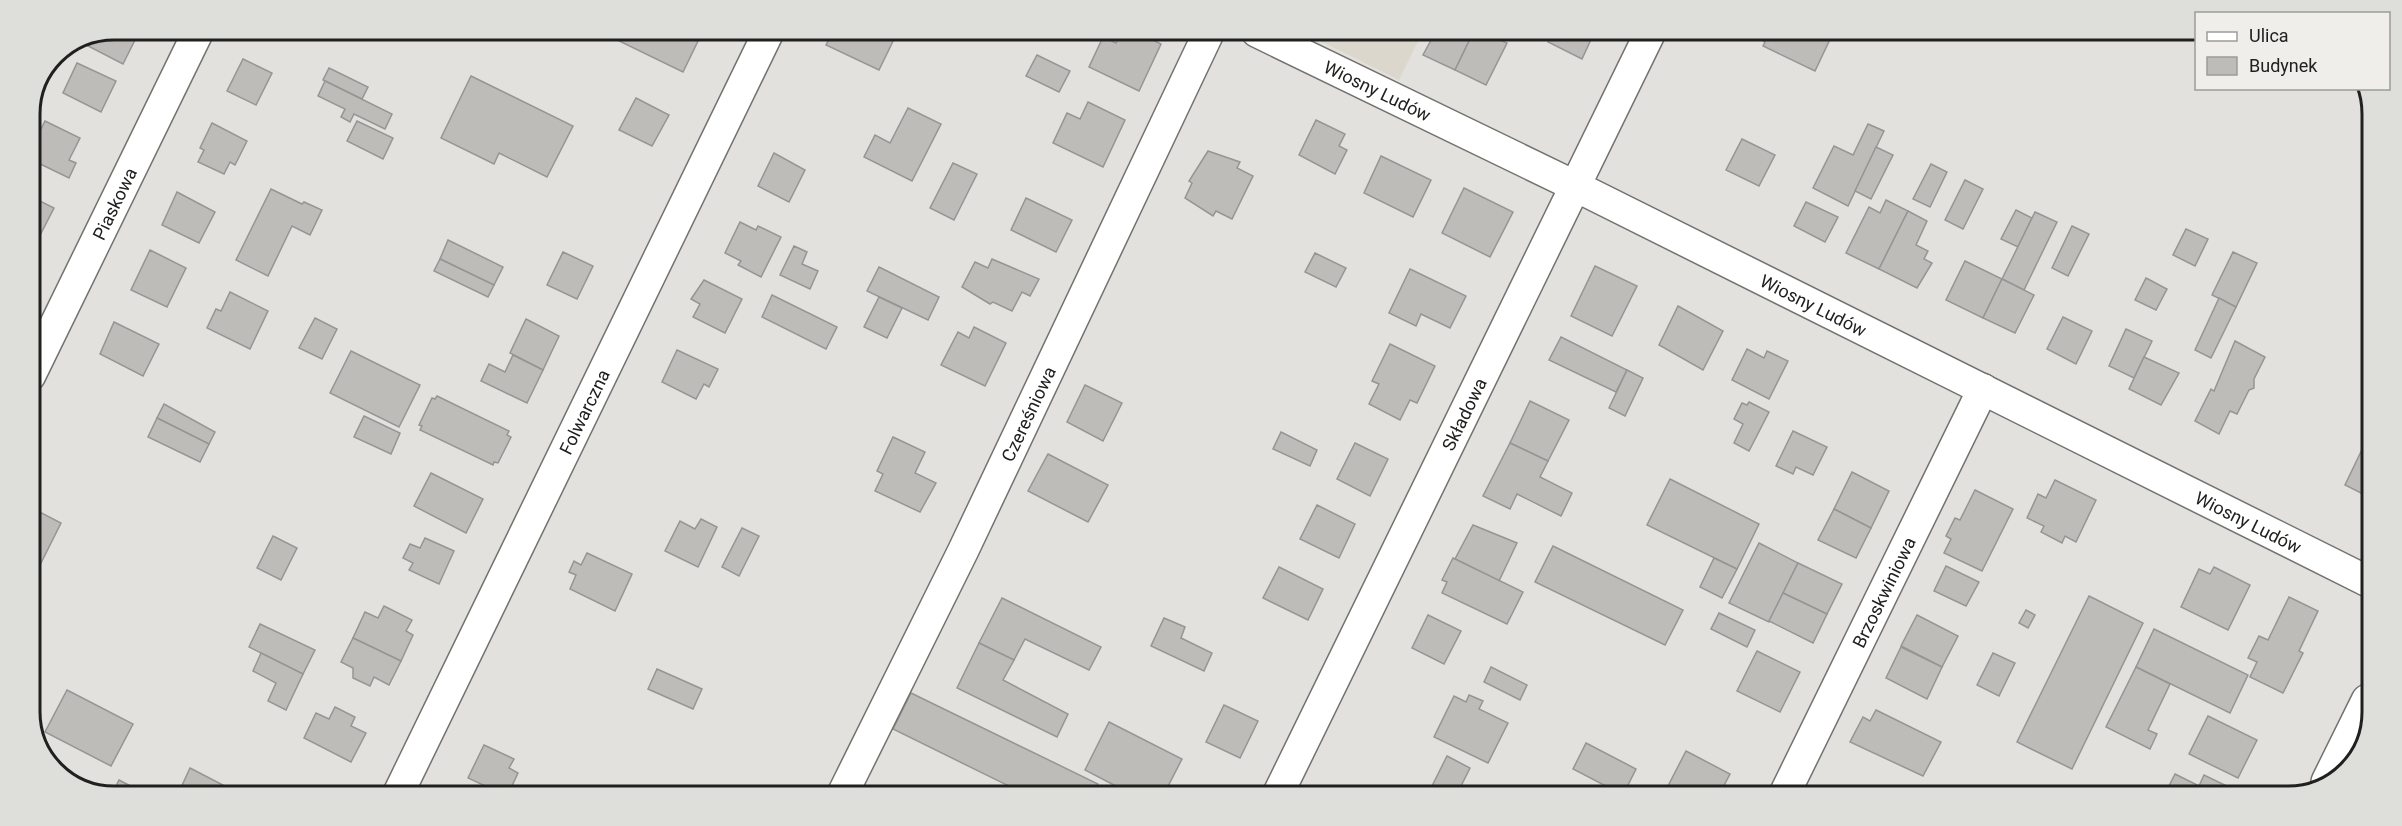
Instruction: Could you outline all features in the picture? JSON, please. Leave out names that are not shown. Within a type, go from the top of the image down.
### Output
[{"type":"street","name":"Piaskowa","points":[[40,355],[194,40]]},
{"type":"street","name":"Folwarczna","points":[[402,786],[766,40]]},
{"type":"street","name":"Czereśniowa","points":[[846,786],[963,551],[1205,40]]},
{"type":"street","name":"Wiosny Ludów","points":[[1274,40],[1575,186],[2362,578]]},
{"type":"street","name":"Składowa","points":[[1282,786],[1647,40]]},
{"type":"street","name":"Brzoskwiniowa","points":[[1788,786],[1983,389]]},
{"type":"street","points":[[2335,768],[2362,714]]},
{"type":"shaded area","points":[[1318,40],[1419,40],[1399,80]]},
{"type":"building","points":[[115,40],[135,40],[123,64],[88,46]]},
{"type":"building","points":[[617,40],[698,41],[683,72]]},
{"type":"building","points":[[829,40],[894,40],[879,70],[826,45]]},
{"type":"building","points":[[1102,40],[1116,43],[1117,40],[1153,40],[1161,44],[1139,91],[1089,67]]},
{"type":"building","points":[[1431,40],[1470,40],[1455,70],[1423,55]]},
{"type":"building","points":[[1470,40],[1500,40],[1507,43],[1486,85],[1455,70]]},
{"type":"building","points":[[1549,40],[1591,40],[1582,59],[1548,42]]},
{"type":"building","points":[[1762,40],[1830,40],[1815,71],[1763,46],[1765,42]]},
{"type":"building","points":[[1037,55],[1070,71],[1059,92],[1026,76]]},
{"type":"building","points":[[243,59],[272,73],[256,105],[227,91]]},
{"type":"building","points":[[77,63],[116,81],[101,112],[63,93]]},
{"type":"building","points":[[329,68],[368,87],[362,99],[323,80]]},
{"type":"building","points":[[471,76],[573,126],[547,177],[499,153],[494,164],[441,138]]},
{"type":"building","points":[[325,81],[392,114],[385,129],[354,114],[350,122],[341,117],[345,109],[318,96]]},
{"type":"building","points":[[636,98],[669,115],[652,146],[619,130]]},
{"type":"building","points":[[1088,102],[1125,120],[1103,167],[1053,143],[1067,113],[1080,119]]},
{"type":"building","points":[[908,108],[941,124],[912,181],[864,157],[875,135],[890,143]]},
{"type":"building","points":[[1316,120],[1345,134],[1339,146],[1347,150],[1335,174],[1299,155]]},
{"type":"building","points":[[45,121],[80,138],[69,160],[76,163],[69,178],[40,164],[40,131]]},
{"type":"building","points":[[357,121],[393,138],[383,159],[347,141]]},
{"type":"building","points":[[212,123],[247,141],[235,165],[230,162],[224,174],[198,162],[204,150],[200,148]]},
{"type":"building","points":[[1868,124],[1884,131],[1848,206],[1813,188],[1834,146],[1853,155]]},
{"type":"building","points":[[1742,139],[1775,155],[1759,186],[1726,170]]},
{"type":"building","points":[[1876,147],[1893,155],[1871,199],[1855,191]]},
{"type":"building","points":[[1208,151],[1240,162],[1237,168],[1253,176],[1232,219],[1216,211],[1213,216],[1185,198],[1192,183],[1189,181]]},
{"type":"building","points":[[774,153],[805,170],[789,202],[758,186]]},
{"type":"building","points":[[1381,156],[1431,180],[1413,217],[1364,193]]},
{"type":"building","points":[[953,163],[977,174],[954,220],[930,208]]},
{"type":"building","points":[[1931,164],[1947,172],[1930,207],[1913,199]]},
{"type":"building","points":[[1965,180],[1983,189],[1963,229],[1945,220]]},
{"type":"building","points":[[1464,188],[1513,212],[1490,257],[1442,233]]},
{"type":"building","points":[[271,189],[302,204],[304,202],[322,210],[310,235],[292,226],[268,276],[236,260]]},
{"type":"building","points":[[177,192],[215,212],[199,243],[162,225]]},
{"type":"building","points":[[1026,198],[1072,220],[1056,252],[1011,230]]},
{"type":"building","points":[[1886,200],[1908,211],[1879,269],[1846,253],[1869,207],[1880,213]]},
{"type":"building","points":[[40,201],[54,208],[40,235]]},
{"type":"building","points":[[1806,202],[1838,217],[1825,242],[1794,226]]},
{"type":"building","points":[[2016,210],[2032,218],[2018,247],[2001,239]]},
{"type":"building","points":[[1908,211],[1927,221],[1916,245],[1928,251],[1924,259],[1932,263],[1917,288],[1879,269]]},
{"type":"building","points":[[2035,212],[2057,222],[2024,290],[2002,279]]},
{"type":"building","points":[[740,222],[756,230],[758,226],[781,237],[761,277],[738,265],[741,261],[725,253]]},
{"type":"building","points":[[2072,226],[2089,234],[2068,276],[2052,268]]},
{"type":"building","points":[[2186,229],[2208,239],[2195,266],[2173,255]]},
{"type":"building","points":[[448,240],[503,267],[494,285],[440,259]]},
{"type":"building","points":[[794,246],[807,252],[802,264],[818,271],[810,289],[780,275]]},
{"type":"building","points":[[150,250],[186,268],[167,307],[131,290]]},
{"type":"building","points":[[563,252],[593,266],[577,299],[547,285]]},
{"type":"building","points":[[2233,252],[2257,263],[2236,307],[2212,295]]},
{"type":"building","points":[[1315,253],[1346,268],[1336,287],[1305,272]]},
{"type":"building","points":[[440,259],[494,285],[488,297],[434,271]]},
{"type":"building","points":[[992,259],[1039,279],[1030,296],[1022,292],[1012,311],[993,302],[990,304],[962,287],[975,262],[988,268]]},
{"type":"building","points":[[1965,261],[2002,279],[1983,318],[1946,300]]},
{"type":"building","points":[[1595,266],[1637,286],[1612,336],[1571,316]]},
{"type":"building","points":[[879,267],[939,297],[928,320],[867,291]]},
{"type":"building","points":[[1410,269],[1466,296],[1450,328],[1421,314],[1416,326],[1389,313]]},
{"type":"building","points":[[2146,278],[2167,289],[2156,310],[2135,300]]},
{"type":"building","points":[[2002,279],[2034,295],[2015,333],[1983,318]]},
{"type":"building","points":[[704,280],[742,299],[725,333],[693,317],[700,304],[691,299]]},
{"type":"building","points":[[230,292],[268,311],[250,349],[207,328],[216,309],[221,311]]},
{"type":"building","points":[[772,295],[837,327],[826,349],[762,317]]},
{"type":"building","points":[[879,297],[902,308],[887,338],[864,327]]},
{"type":"building","points":[[2219,298],[2236,307],[2211,358],[2195,350]]},
{"type":"building","points":[[1678,306],[1723,331],[1703,370],[1659,345]]},
{"type":"building","points":[[2063,317],[2092,331],[2076,364],[2047,349]]},
{"type":"building","points":[[315,318],[337,329],[322,359],[299,348]]},
{"type":"building","points":[[526,319],[559,336],[543,370],[510,353]]},
{"type":"building","points":[[114,322],[159,344],[143,376],[100,354]]},
{"type":"building","points":[[974,327],[1006,343],[985,386],[941,365],[958,332],[969,338]]},
{"type":"building","points":[[2126,329],[2152,341],[2134,378],[2109,366]]},
{"type":"building","points":[[1561,337],[1627,370],[1616,392],[1549,360]]},
{"type":"building","points":[[2235,341],[2265,357],[2254,379],[2254,388],[2249,390],[2237,414],[2230,411],[2219,434],[2195,421],[2211,389],[2214,391]]},
{"type":"building","points":[[1390,344],[1435,366],[1417,403],[1410,400],[1400,420],[1369,404],[1379,384],[1372,381]]},
{"type":"building","points":[[1747,349],[1764,358],[1767,351],[1788,361],[1769,399],[1732,380]]},
{"type":"building","points":[[677,350],[718,369],[709,387],[704,384],[696,399],[662,382]]},
{"type":"building","points":[[351,351],[420,385],[399,427],[330,393]]},
{"type":"building","points":[[513,355],[543,370],[527,403],[481,381],[489,364],[505,372]]},
{"type":"building","points":[[2144,357],[2179,373],[2161,405],[2129,389]]},
{"type":"building","points":[[1627,370],[1643,378],[1625,416],[1609,408]]},
{"type":"building","points":[[1085,385],[1122,403],[1103,441],[1067,422]]},
{"type":"building","points":[[437,396],[509,431],[507,435],[511,437],[498,463],[494,462],[493,465],[420,430],[422,426],[419,425],[432,398],[435,399]]},
{"type":"building","points":[[1530,401],[1569,420],[1548,461],[1510,443]]},
{"type":"building","points":[[1749,402],[1769,412],[1749,451],[1734,443],[1743,424],[1734,419],[1742,403],[1747,405]]},
{"type":"building","points":[[164,404],[215,432],[209,444],[157,418]]},
{"type":"building","points":[[364,416],[400,433],[391,454],[354,437]]},
{"type":"building","points":[[157,418],[209,444],[200,462],[148,437]]},
{"type":"building","points":[[1793,431],[1827,447],[1813,475],[1796,467],[1793,474],[1776,466]]},
{"type":"building","points":[[1281,432],[1317,450],[1310,466],[1273,449]]},
{"type":"building","points":[[893,437],[925,452],[915,473],[936,483],[920,512],[875,491],[883,474],[877,471]]},
{"type":"building","points":[[1355,443],[1388,459],[1370,496],[1337,479]]},
{"type":"building","points":[[1510,443],[1548,461],[1540,477],[1572,493],[1561,516],[1517,494],[1510,509],[1483,496]]},
{"type":"building","points":[[2362,450],[2362,493],[2345,485]]},
{"type":"building","points":[[1048,454],[1108,485],[1088,522],[1028,491]]},
{"type":"building","points":[[1852,472],[1889,491],[1871,528],[1834,509]]},
{"type":"building","points":[[431,473],[483,499],[466,533],[414,506]]},
{"type":"building","points":[[1670,479],[1759,524],[1737,569],[1647,525]]},
{"type":"building","points":[[2055,480],[2096,500],[2076,542],[2065,536],[2062,543],[2041,532],[2044,526],[2027,518],[2038,494],[2046,498]]},
{"type":"building","points":[[1975,490],[2013,509],[1982,571],[1944,553],[1951,539],[1946,536],[1955,518],[1960,520]]},
{"type":"building","points":[[1317,505],[1355,524],[1339,558],[1300,539]]},
{"type":"building","points":[[1834,509],[1871,528],[1856,558],[1818,540]]},
{"type":"building","points":[[41,513],[61,523],[41,564]]},
{"type":"building","points":[[701,519],[717,527],[698,567],[665,551],[680,521],[695,529]]},
{"type":"building","points":[[1473,525],[1517,543],[1499,581],[1455,559]]},
{"type":"building","points":[[742,528],[759,536],[739,576],[722,567]]},
{"type":"building","points":[[273,536],[297,548],[281,580],[257,568]]},
{"type":"building","points":[[425,538],[454,551],[439,584],[409,570],[413,563],[403,558],[410,544],[420,548]]},
{"type":"building","points":[[1759,543],[1798,563],[1769,622],[1729,603]]},
{"type":"building","points":[[1553,546],[1683,610],[1665,645],[1535,582]]},
{"type":"building","points":[[587,553],[632,574],[615,611],[570,589],[576,575],[569,572],[574,561],[581,565]]},
{"type":"building","points":[[1453,558],[1523,592],[1507,624],[1442,593],[1447,582],[1442,580]]},
{"type":"building","points":[[1714,558],[1737,569],[1722,598],[1700,587]]},
{"type":"building","points":[[1798,563],[1842,584],[1827,614],[1783,593]]},
{"type":"building","points":[[1946,566],[1979,582],[1966,606],[1934,591]]},
{"type":"building","points":[[1279,567],[1323,589],[1308,620],[1263,598]]},
{"type":"building","points":[[2214,567],[2250,585],[2228,630],[2181,607],[2199,569],[2210,574]]},
{"type":"building","points":[[1783,593],[1827,614],[1813,643],[1769,621]]},
{"type":"building","points":[[2089,596],[2143,623],[2072,769],[2017,742]]},
{"type":"building","points":[[2289,597],[2318,611],[2299,651],[2303,653],[2283,693],[2250,677],[2257,662],[2248,658],[2259,636],[2268,640]]},
{"type":"building","points":[[1002,598],[1101,647],[1089,670],[1025,639],[1014,660],[979,643]]},
{"type":"building","points":[[384,606],[412,620],[406,631],[413,635],[401,661],[353,638],[365,612],[378,618]]},
{"type":"building","points":[[2026,610],[2035,615],[2028,628],[2019,623]]},
{"type":"building","points":[[1719,613],[1755,630],[1747,647],[1711,629]]},
{"type":"building","points":[[1428,615],[1461,631],[1444,664],[1412,648]]},
{"type":"building","points":[[1917,615],[1958,636],[1942,667],[1901,646]]},
{"type":"building","points":[[1164,618],[1185,627],[1181,638],[1212,653],[1204,671],[1151,646]]},
{"type":"building","points":[[260,624],[315,650],[303,674],[249,647]]},
{"type":"building","points":[[2154,629],[2248,675],[2230,713],[2136,667]]},
{"type":"building","points":[[353,638],[401,661],[389,685],[374,677],[370,686],[353,678],[353,668],[341,662]]},
{"type":"building","points":[[979,643],[1014,660],[1003,680],[1068,714],[1057,737],[957,688]]},
{"type":"building","points":[[1901,647],[1942,667],[1927,699],[1886,678]]},
{"type":"building","points":[[1757,651],[1800,672],[1780,712],[1737,691]]},
{"type":"building","points":[[261,653],[303,674],[286,710],[268,701],[276,683],[253,671]]},
{"type":"building","points":[[1993,653],[2015,663],[1999,696],[1977,685]]},
{"type":"building","points":[[1491,667],[1527,685],[1520,700],[1484,682]]},
{"type":"building","points":[[2136,667],[2170,684],[2148,730],[2157,734],[2150,749],[2106,727]]},
{"type":"building","points":[[657,669],[702,689],[693,709],[648,689]]},
{"type":"building","points":[[67,690],[133,724],[111,766],[45,732]]},
{"type":"building","points":[[911,693],[1098,784],[1097,786],[1009,786],[893,729]]},
{"type":"building","points":[[1469,695],[1483,701],[1479,709],[1508,723],[1488,763],[1434,737],[1454,696],[1466,702]]},
{"type":"building","points":[[1224,705],[1258,721],[1240,758],[1206,742]]},
{"type":"building","points":[[335,707],[355,717],[351,726],[366,733],[351,762],[304,738],[316,713],[329,719]]},
{"type":"building","points":[[1876,710],[1941,742],[1923,776],[1850,742],[1863,717],[1870,721]]},
{"type":"building","points":[[2208,716],[2257,740],[2238,778],[2189,754]]},
{"type":"building","points":[[1109,722],[1182,759],[1168,786],[1116,786],[1085,770]]},
{"type":"building","points":[[1586,743],[1636,769],[1628,786],[1606,786],[1573,769]]},
{"type":"building","points":[[484,745],[514,759],[509,768],[518,773],[512,786],[485,786],[468,778]]},
{"type":"building","points":[[1686,751],[1730,774],[1724,786],[1668,786]]},
{"type":"building","points":[[1447,756],[1470,768],[1461,786],[1432,786]]},
{"type":"building","points":[[190,768],[223,785],[222,786],[182,786]]},
{"type":"building","points":[[2175,774],[2199,786],[2169,786]]},
{"type":"building","points":[[2204,775],[2227,786],[2199,786]]},
{"type":"building","points":[[119,780],[130,786],[116,786]]}]
